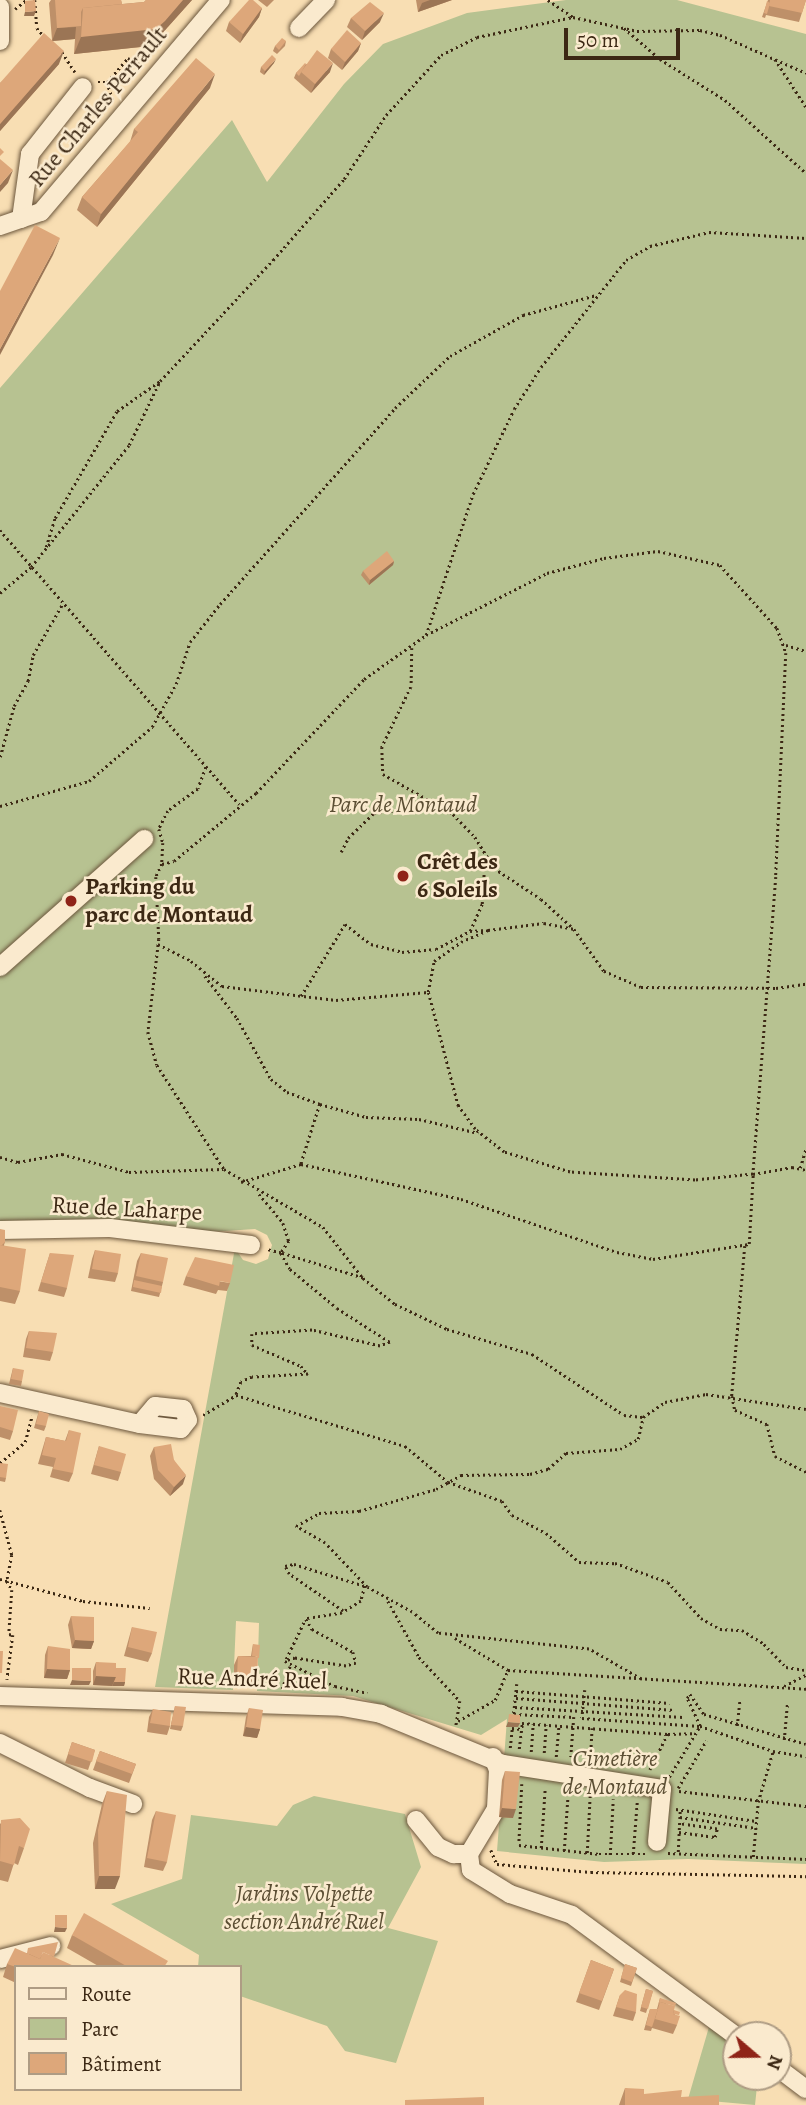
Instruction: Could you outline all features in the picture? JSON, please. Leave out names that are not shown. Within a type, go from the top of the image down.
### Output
[{"type":"street","name":"Rue Charles Perrault","points":[[0,226],[41,212],[220,0]]},
{"type":"street","points":[[299,28],[326,0]]},
{"type":"street","points":[[0,7],[0,41]]},
{"type":"street","points":[[21,219],[30,154],[83,87]]},
{"type":"street","points":[[0,967],[144,839]]},
{"type":"street","name":"Rue de Laharpe","points":[[0,1230],[110,1228],[251,1245]]},
{"type":"street","points":[[0,1393],[35,1404],[140,1424],[181,1429],[188,1420]]},
{"type":"street","name":"Rue André Ruel","points":[[5,1696],[328,1706],[380,1714],[532,1768],[640,1785],[667,1793]]},
{"type":"street","points":[[0,1743],[90,1788],[134,1804]]},
{"type":"street","points":[[532,1768],[498,1784],[496,1809],[469,1854],[468,1862],[476,1876],[509,1894],[572,1915],[722,2026]]},
{"type":"street","points":[[657,1842],[667,1793]]},
{"type":"street","points":[[416,1820],[438,1847],[453,1854],[469,1854]]},
{"type":"street","points":[[0,1959],[51,1946]]},
{"type":"path","points":[[22,4],[26,0]]},
{"type":"path","points":[[35,0],[37,28]]},
{"type":"path","points":[[548,0],[573,18]]},
{"type":"path","points":[[46,547],[55,517],[117,411],[160,381],[344,179],[386,115],[441,55],[477,37],[573,18],[624,28],[700,30],[806,73]]},
{"type":"path","points":[[624,28],[660,59],[725,100],[805,171]]},
{"type":"path","points":[[107,82],[128,58],[140,64]]},
{"type":"path","points":[[775,59],[806,107]]},
{"type":"path","points":[[426,635],[473,494],[514,409],[596,295],[626,260],[672,239],[731,230],[806,238]]},
{"type":"path","points":[[0,806],[89,780],[160,715],[190,642],[276,539],[395,408],[450,356],[523,315],[596,295]]},
{"type":"path","points":[[0,593],[32,567],[129,445],[160,381]]},
{"type":"path","points":[[0,530],[240,804]]},
{"type":"path","points":[[162,864],[174,861],[264,786],[301,741],[364,679],[412,648],[426,635],[547,573],[604,558],[658,551],[720,565],[772,622],[784,645],[767,988],[753,1174],[752,1237],[745,1246],[732,1396],[735,1410],[766,1424],[775,1456],[806,1472]]},
{"type":"path","points":[[0,757],[14,706],[28,681],[33,655],[63,603]]},
{"type":"path","points":[[784,645],[806,651]]},
{"type":"path","points":[[412,648],[411,687],[382,747],[381,765],[396,785],[437,804],[467,827],[494,868],[541,899],[573,929],[604,971],[629,984],[767,988],[806,984]]},
{"type":"path","points":[[206,767],[198,789],[162,820],[162,864],[156,877],[158,944],[148,1032],[152,1054],[223,1169],[257,1192],[323,1227],[363,1278],[411,1314],[454,1331],[519,1348],[614,1411],[643,1417]]},
{"type":"path","points":[[341,852],[348,838],[374,813],[437,804]]},
{"type":"path","points":[[470,931],[482,904],[485,855]]},
{"type":"path","points":[[301,996],[345,924],[370,944],[402,952],[436,949],[470,931],[544,923],[573,929]]},
{"type":"path","points":[[488,930],[434,961],[428,992],[453,1094],[481,1134],[514,1157],[570,1172],[695,1180],[800,1168],[806,1170]]},
{"type":"path","points":[[158,944],[222,986],[336,1000],[428,992]]},
{"type":"path","points":[[204,973],[237,1018],[271,1079],[287,1092],[366,1116],[419,1119],[481,1134]]},
{"type":"path","points":[[301,1164],[320,1104]]},
{"type":"path","points":[[800,1168],[806,1148]]},
{"type":"path","points":[[0,1157],[18,1162],[62,1154],[129,1172],[223,1169]]},
{"type":"path","points":[[241,1182],[301,1164],[461,1199],[642,1258],[745,1246]]},
{"type":"path","points":[[257,1192],[286,1229],[289,1244],[281,1253]]},
{"type":"path","points":[[251,1245],[363,1278]]},
{"type":"path","points":[[188,1420],[236,1395],[241,1382],[252,1377],[308,1374],[301,1366],[252,1345],[252,1334],[312,1330],[380,1346],[390,1342],[337,1308],[290,1269],[281,1253]]},
{"type":"path","points":[[236,1395],[405,1446],[448,1482],[502,1501],[512,1515],[546,1533],[579,1562],[615,1563],[668,1581],[701,1618],[720,1629],[742,1630],[764,1644],[786,1667],[806,1672]]},
{"type":"path","points":[[365,1586],[325,1543],[298,1531],[298,1523],[319,1513],[359,1511],[465,1475],[530,1474],[548,1469],[570,1452],[620,1449],[638,1440],[643,1417],[665,1402],[687,1396],[732,1396],[806,1409]]},
{"type":"path","points":[[0,1463],[25,1442],[35,1404]]},
{"type":"path","points":[[0,1510],[12,1555],[7,1581],[12,1590],[9,1634],[13,1635],[6,1680],[11,1680],[5,1696]]},
{"type":"path","points":[[343,1611],[289,1574],[285,1566],[294,1564],[365,1586],[412,1612],[433,1630],[452,1636],[589,1649],[641,1679]]},
{"type":"path","points":[[0,1579],[83,1601],[150,1608]]},
{"type":"path","points":[[306,1619],[343,1611],[360,1601],[365,1586]]},
{"type":"path","points":[[387,1599],[419,1657],[456,1694],[458,1721],[495,1700],[508,1670]]},
{"type":"path","points":[[286,1659],[306,1619]]},
{"type":"path","points":[[286,1659],[346,1666],[357,1661],[354,1652],[312,1629],[306,1619]]},
{"type":"path","points":[[452,1636],[508,1670],[806,1689]]},
{"type":"path","points":[[286,1659],[290,1666],[335,1686],[363,1690],[380,1714]]},
{"type":"path","points":[[275,1692],[283,1688],[290,1666]]},
{"type":"path","points":[[781,1687],[806,1672]]},
{"type":"path","points":[[517,1685],[514,1714],[574,1717],[573,1726],[532,1768]]},
{"type":"path","points":[[585,1690],[582,1718],[700,1726],[773,1751],[806,1756]]},
{"type":"path","points":[[516,1691],[670,1703]]},
{"type":"path","points":[[700,1726],[687,1698],[690,1694],[704,1714],[784,1740],[806,1744]]},
{"type":"path","points":[[516,1698],[675,1710]]},
{"type":"path","points":[[737,1726],[740,1699]]},
{"type":"path","points":[[784,1740],[787,1702]]},
{"type":"path","points":[[515,1707],[682,1717]]},
{"type":"path","points":[[564,1851],[532,1768],[521,1729],[522,1723],[668,1734],[695,1733]]},
{"type":"path","points":[[533,1724],[532,1768],[541,1848]]},
{"type":"path","points":[[546,1725],[532,1768],[519,1845],[610,1855],[678,1853],[806,1859]]},
{"type":"path","points":[[532,1768],[559,1726]]},
{"type":"path","points":[[667,1793],[700,1726]]},
{"type":"path","points":[[521,1729],[512,1728],[532,1768]]},
{"type":"path","points":[[587,1853],[592,1728]]},
{"type":"path","points":[[633,1854],[640,1785],[668,1734]]},
{"type":"path","points":[[667,1793],[706,1741]]},
{"type":"path","points":[[753,1857],[758,1802],[773,1751]]},
{"type":"path","points":[[610,1855],[614,1781]]},
{"type":"path","points":[[667,1793],[806,1806]]},
{"type":"path","points":[[667,1793],[680,1810],[678,1853]]},
{"type":"path","points":[[680,1810],[756,1821]]},
{"type":"path","points":[[680,1817],[756,1828]]},
{"type":"path","points":[[490,1819],[490,1848],[497,1864],[591,1872],[806,1876]]},
{"type":"path","points":[[679,1832],[715,1837],[717,1829],[680,1824]]},
{"type":"green space","name":"Parc de Montaud","points":[[566,0],[677,0],[806,34],[806,1864],[688,1859],[604,1862],[497,1851],[507,1719],[481,1735],[353,1696],[257,1691],[259,1623],[236,1621],[233,1690],[155,1687],[235,1248],[243,1260],[256,1264],[268,1259],[272,1245],[267,1235],[255,1229],[210,1232],[0,1223],[0,388],[232,120],[267,182],[344,84],[383,44],[467,13]]},
{"type":"green space","name":"Jardins Volpette section André Ruel","points":[[314,1796],[405,1814],[421,1867],[388,1928],[438,1941],[396,2063],[345,2051],[327,2026],[242,1997],[242,1965],[198,1965],[199,1955],[111,1904],[182,1879],[191,1815],[277,1826],[293,1805]]},
{"type":"green space","points":[[709,2027],[722,2037],[722,2091],[756,2091],[755,2105],[688,2099]]},
{"type":"building","points":[[35,0],[36,11],[25,12],[25,1]]},
{"type":"building","points":[[55,0],[121,0],[122,4],[83,8],[81,26],[57,28]]},
{"type":"building","points":[[146,0],[183,0],[156,29],[81,37],[83,8]]},
{"type":"building","points":[[249,0],[262,8],[243,34],[229,22]]},
{"type":"building","points":[[770,0],[806,0],[802,13],[769,6]]},
{"type":"building","points":[[767,1],[770,3],[767,14],[764,13]]},
{"type":"building","points":[[370,2],[384,13],[365,31],[351,18]]},
{"type":"building","points":[[347,30],[361,43],[345,62],[331,49]]},
{"type":"building","points":[[44,33],[64,51],[0,124],[0,83]]},
{"type":"building","points":[[282,38],[286,41],[279,50],[275,46]]},
{"type":"building","points":[[317,50],[333,63],[315,84],[301,72]]},
{"type":"building","points":[[272,55],[276,59],[265,71],[261,67]]},
{"type":"building","points":[[196,58],[215,74],[101,214],[82,197],[138,132],[134,129]]},
{"type":"building","points":[[306,64],[299,76],[296,73]]},
{"type":"building","points":[[0,159],[13,170],[0,185]]},
{"type":"building","points":[[35,225],[60,238],[0,349],[0,291]]},
{"type":"building","points":[[387,551],[394,561],[370,580],[363,571]]},
{"type":"building","points":[[0,1229],[5,1230],[5,1242],[2,1245],[0,1245]]},
{"type":"building","points":[[0,1245],[26,1249],[20,1291],[0,1287]]},
{"type":"building","points":[[95,1250],[121,1254],[118,1273],[92,1269]]},
{"type":"building","points":[[50,1253],[74,1255],[67,1288],[41,1282]]},
{"type":"building","points":[[141,1253],[168,1258],[163,1282],[136,1276]]},
{"type":"building","points":[[195,1257],[234,1265],[230,1283],[220,1281],[219,1286],[186,1276]]},
{"type":"building","points":[[134,1280],[162,1286],[161,1293],[133,1287]]},
{"type":"building","points":[[29,1331],[57,1333],[53,1352],[26,1348]]},
{"type":"building","points":[[13,1368],[24,1370],[22,1381],[11,1379]]},
{"type":"building","points":[[0,1406],[18,1410],[13,1431],[0,1427]]},
{"type":"building","points":[[39,1411],[49,1414],[46,1426],[36,1424]]},
{"type":"building","points":[[69,1430],[81,1433],[73,1473],[53,1469],[56,1458],[42,1455],[46,1437],[66,1441]]},
{"type":"building","points":[[171,1444],[174,1460],[186,1475],[174,1487],[158,1470],[154,1447]]},
{"type":"building","points":[[99,1446],[126,1454],[121,1472],[94,1465]]},
{"type":"building","points":[[0,1463],[8,1464],[6,1478],[0,1477]]},
{"type":"building","points":[[71,1616],[94,1617],[94,1641],[75,1640]]},
{"type":"building","points":[[132,1627],[157,1632],[152,1653],[128,1647]]},
{"type":"building","points":[[253,1644],[260,1645],[259,1658],[252,1656]]},
{"type":"building","points":[[48,1646],[70,1649],[70,1670],[47,1669]]},
{"type":"building","points":[[0,1651],[3,1651],[2,1673],[0,1673]]},
{"type":"building","points":[[238,1656],[258,1657],[257,1676],[237,1675]]},
{"type":"building","points":[[96,1662],[116,1663],[116,1677],[96,1676]]},
{"type":"building","points":[[72,1668],[91,1668],[91,1681],[72,1680]]},
{"type":"building","points":[[116,1668],[126,1668],[125,1682],[114,1682]]},
{"type":"building","points":[[175,1706],[186,1707],[183,1726],[171,1725]]},
{"type":"building","points":[[249,1708],[263,1710],[260,1729],[246,1727]]},
{"type":"building","points":[[153,1709],[171,1712],[170,1726],[150,1723]]},
{"type":"building","points":[[509,1714],[520,1715],[520,1723],[508,1722]]},
{"type":"building","points":[[72,1742],[95,1750],[92,1762],[68,1754]]},
{"type":"building","points":[[100,1751],[136,1764],[132,1774],[96,1761]]},
{"type":"building","points":[[505,1771],[520,1772],[516,1809],[502,1808]]},
{"type":"building","points":[[107,1791],[127,1795],[120,1876],[99,1876],[98,1830]]},
{"type":"building","points":[[156,1811],[176,1815],[167,1862],[147,1858]]},
{"type":"building","points":[[20,1818],[30,1829],[24,1848],[19,1846],[14,1865],[0,1861],[1,1820]]},
{"type":"building","points":[[84,1913],[168,1961],[165,1965],[124,1965],[72,1935]]},
{"type":"building","points":[[55,1915],[67,1915],[67,1928],[55,1927]]},
{"type":"building","points":[[58,1942],[54,1957],[43,1952],[40,1959],[27,1953],[28,1948]]},
{"type":"building","points":[[15,1948],[40,1959],[43,1952],[72,1965],[14,1966],[7,1964]]},
{"type":"building","points":[[591,1960],[614,1969],[602,2001],[579,1993]]},
{"type":"building","points":[[625,1964],[637,1968],[632,1982],[621,1978]]},
{"type":"building","points":[[646,1989],[653,1991],[648,2009],[641,2007]]},
{"type":"building","points":[[625,1990],[637,1994],[636,2012],[616,2007]]},
{"type":"building","points":[[660,1998],[676,2003],[675,2006],[660,2002],[658,2006]]},
{"type":"building","points":[[660,2002],[675,2006],[673,2014],[680,2016],[677,2025],[655,2019]]},
{"type":"building","points":[[650,2009],[658,2009],[652,2027],[646,2025]]},
{"type":"building","points":[[625,2088],[644,2089],[644,2094],[682,2090],[681,2097],[719,2095],[719,2105],[625,2105]]},
{"type":"building","points":[[484,2097],[484,2105],[405,2105],[405,2100]]},
{"type":"place","name":"Crêt des 6 Soleils","points":[[403,876]]},
{"type":"place","name":"Parking du parc de Montaud","points":[[71,901]]},
{"type":"park label","name":"Cimetière de Montaud","points":[[615,1773]]}]
